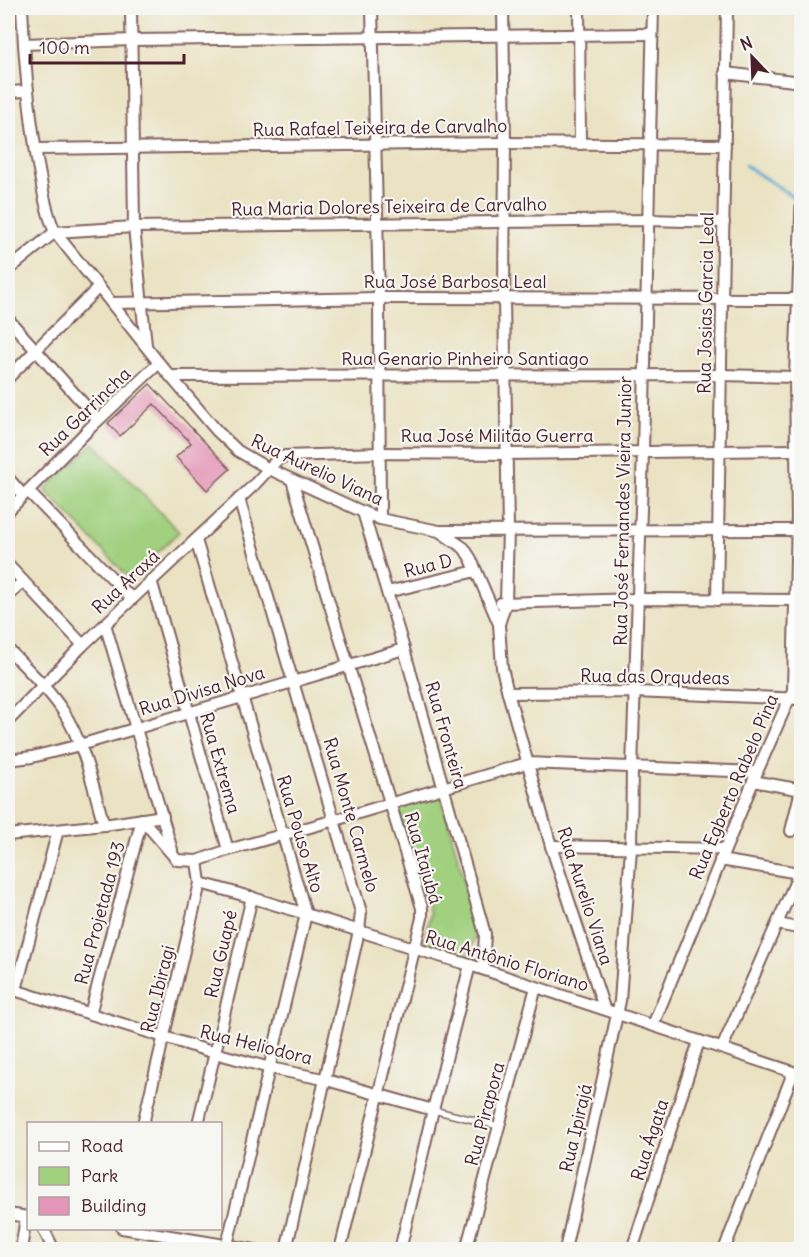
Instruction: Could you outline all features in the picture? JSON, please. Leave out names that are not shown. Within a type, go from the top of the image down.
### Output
[{"type":"street","points":[[8,270],[55,232],[46,207],[27,91],[22,8]]},
{"type":"street","points":[[131,8],[134,227],[146,345]]},
{"type":"street","points":[[372,8],[379,298],[380,519]]},
{"type":"street","points":[[499,624],[506,602],[508,530],[502,8]]},
{"type":"street","points":[[579,8],[580,144]]},
{"type":"street","name":"Rua José Fernandes Vieira Junior","points":[[618,1014],[631,848],[653,8]]},
{"type":"street","name":"Rua Josias Garcia Leal","points":[[717,600],[727,8]]},
{"type":"street","points":[[24,44],[132,40],[652,34]]},
{"type":"street","points":[[725,73],[801,82]]},
{"type":"street","points":[[8,92],[27,91]]},
{"type":"street","name":"Rua Rafael Teixeira de Carvalho","points":[[36,149],[505,143],[725,145]]},
{"type":"street","name":"Rua Egberto Rabelo Pina","points":[[653,1025],[755,776],[796,698],[799,517],[796,450],[798,405],[795,377],[801,191]]},
{"type":"street","name":"Rua Maria Dolores Teixeira de Carvalho","points":[[55,232],[134,227],[648,220],[724,222]]},
{"type":"street","name":"Rua Aurelio Viana","points":[[55,232],[159,363],[231,445],[292,480],[363,512],[380,519],[439,531],[464,548],[499,624],[502,668],[507,693],[551,846],[604,1008]]},
{"type":"street","points":[[8,378],[99,287]]},
{"type":"street","name":"Rua José Barbosa Leal","points":[[112,303],[379,298],[798,299]]},
{"type":"street","points":[[8,319],[98,420]]},
{"type":"street","name":"Rua Garrincha","points":[[8,511],[98,420],[159,363]]},
{"type":"street","name":"Rua Genario Pinheiro Santiago","points":[[171,376],[721,375],[795,377]]},
{"type":"street","name":"Rua José Militão Guerra","points":[[271,467],[285,456],[380,453],[508,454],[796,450]]},
{"type":"street","name":"Rua Araxá","points":[[8,721],[83,645],[271,467]]},
{"type":"street","points":[[8,478],[26,493],[132,599]]},
{"type":"street","name":"Rua Itajubá","points":[[292,480],[422,908],[422,918],[340,1250]]},
{"type":"street","name":"Rua Monte Carmelo","points":[[239,499],[361,912],[359,931],[286,1250]]},
{"type":"street","name":"Rua Fronteira","points":[[363,512],[485,934],[483,969]]},
{"type":"street","points":[[439,531],[797,530]]},
{"type":"street","name":"Rua Pouso Alto","points":[[196,540],[306,914],[227,1245]]},
{"type":"street","points":[[8,566],[83,645]]},
{"type":"street","name":"Rua D","points":[[387,592],[476,571]]},
{"type":"street","name":"Rua Extrema","points":[[151,580],[228,850]]},
{"type":"street","points":[[8,596],[23,581]]},
{"type":"street","points":[[492,605],[506,602],[638,599],[798,600]]},
{"type":"street","points":[[105,624],[173,854]]},
{"type":"street","points":[[8,649],[44,686],[64,713],[80,745],[104,825]]},
{"type":"street","name":"Rua Divisa Nova","points":[[8,760],[32,757],[80,745],[404,649]]},
{"type":"street","name":"Rua das Orqudeas","points":[[507,693],[634,692],[796,698]]},
{"type":"street","points":[[142,819],[177,860],[197,861],[527,763],[755,776],[801,790],[790,831]]},
{"type":"street","points":[[8,835],[163,816]]},
{"type":"street","name":"Rua Projetada 193","points":[[90,1014],[142,819]]},
{"type":"street","points":[[12,989],[58,830]]},
{"type":"street","points":[[551,846],[631,848],[722,855],[800,870],[722,1048]]},
{"type":"street","name":"Rua Ibiragi","points":[[142,1122],[200,883],[197,861]]},
{"type":"street","name":"Rua Antônio Floriano","points":[[200,883],[483,969],[797,1074]]},
{"type":"street","name":"Rua Guapé","points":[[198,1122],[252,897]]},
{"type":"street","points":[[778,924],[801,929]]},
{"type":"street","points":[[400,1250],[470,965]]},
{"type":"street","name":"Rua Pirapora","points":[[466,1250],[536,987]]},
{"type":"street","name":"Rua Heliodora","points":[[12,989],[215,1053],[270,1068],[324,1079],[433,1110]]},
{"type":"street","name":"Rua Ipirajá","points":[[566,1250],[618,1014]]},
{"type":"street","name":"Rua Ágata","points":[[632,1250],[699,1041]]},
{"type":"street","points":[[724,1250],[797,1074]]},
{"type":"street","points":[[8,1214],[27,1217],[21,1250]]},
{"type":"street","points":[[44,1230],[54,1250]]},
{"type":"street","points":[[142,1230],[172,1233],[255,1250]]},
{"type":"lane","name":"Rua Heliodora","points":[[433,1110],[498,1126]]},
{"type":"green space","points":[[94,443],[179,532],[130,579],[45,490]]},
{"type":"green space","points":[[441,795],[477,928],[470,956],[424,943],[430,913],[398,807]]},
{"type":"building","points":[[150,384],[230,469],[207,490],[176,457],[191,443],[154,404],[120,436],[108,423]]},
{"type":"waterway","points":[[745,165],[795,198]]}]
